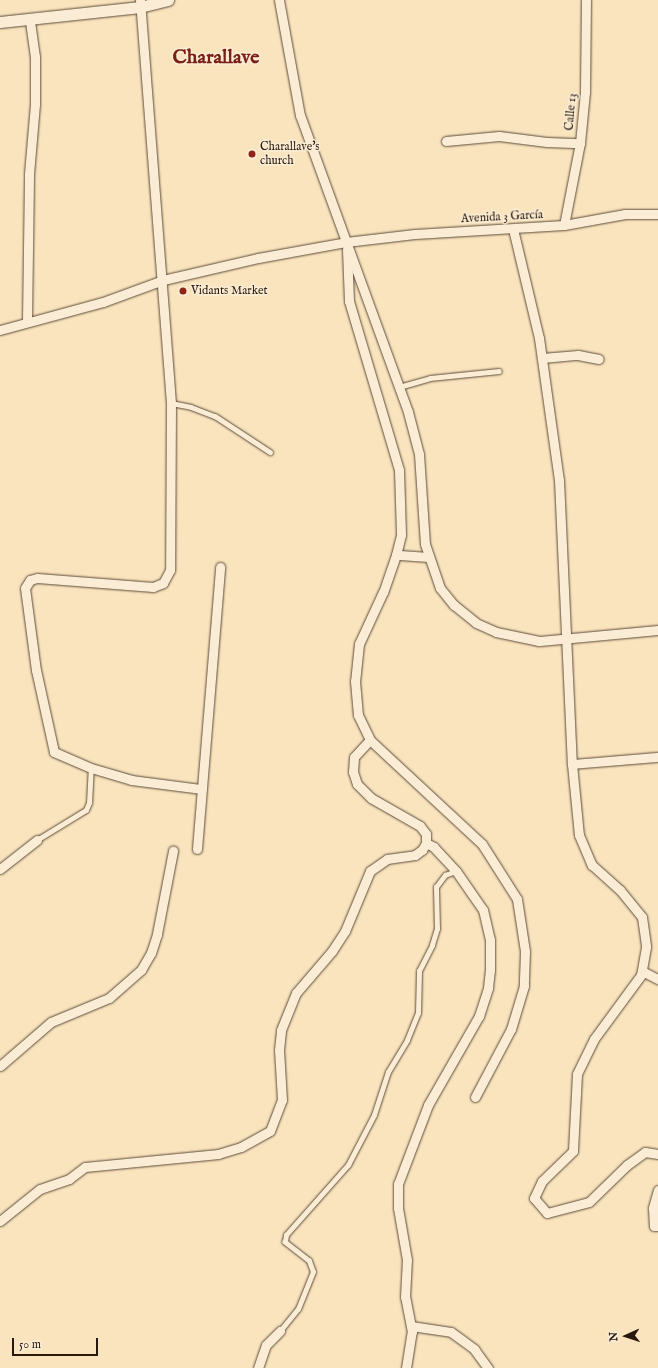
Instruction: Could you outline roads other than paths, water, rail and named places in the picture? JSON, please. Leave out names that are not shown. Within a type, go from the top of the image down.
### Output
[{"type":"street","points":[[0,22],[30,20],[168,0]]},
{"type":"street","points":[[279,0],[300,115],[399,387],[419,454],[423,531],[428,557],[440,588],[454,605],[476,623],[496,632],[524,638],[565,640],[658,630]]},
{"type":"street","name":"Calle 13","points":[[564,225],[580,142],[585,92],[586,0]]},
{"type":"street","points":[[140,3],[163,280],[171,403],[170,570],[166,579],[159,586],[148,588],[37,578],[30,580],[25,585],[35,663],[51,748],[58,757],[91,768],[149,783],[201,789]]},
{"type":"street","points":[[26,322],[28,189],[35,104],[35,57],[30,20]]},
{"type":"street","points":[[446,141],[499,136],[547,142],[580,142]]},
{"type":"street","name":"Avenida 3 García","points":[[0,330],[103,302],[163,280],[258,258],[346,242],[415,234],[564,225],[625,214],[658,214]]},
{"type":"street","points":[[513,229],[542,358],[559,480],[565,640],[572,764],[580,835],[592,865],[620,890],[642,917],[646,947],[642,971],[594,1039],[577,1074],[573,1151],[542,1181],[534,1198],[548,1213],[589,1202],[639,1156],[645,1152],[658,1154]]},
{"type":"street","points":[[346,242],[349,301],[399,470],[401,535],[396,555],[383,592],[359,644],[355,681],[358,715],[370,740],[482,844],[517,899],[525,951],[524,986],[511,1029],[475,1097]]},
{"type":"street","points":[[542,358],[578,354],[599,359]]},
{"type":"street","points":[[396,555],[428,557]]},
{"type":"street","points":[[197,849],[220,567]]},
{"type":"street","points":[[0,1221],[40,1189],[69,1179],[86,1168],[218,1154],[241,1147],[270,1131],[282,1100],[279,1050],[281,1030],[296,994],[332,951],[345,931],[362,886],[370,871],[387,859],[415,855],[422,850],[426,843],[426,834],[420,826],[371,798],[357,784],[353,772],[354,757],[370,740]]},
{"type":"street","points":[[572,764],[658,757]]},
{"type":"street","points":[[0,869],[37,840]]},
{"type":"street","points":[[406,1368],[410,1326],[405,1297],[407,1260],[398,1208],[398,1184],[428,1105],[479,1016],[488,988],[490,970],[490,940],[486,919],[478,902],[456,871],[434,847],[426,843]]},
{"type":"street","points":[[0,1066],[51,1022],[109,998],[141,970],[151,952],[157,934],[173,851]]},
{"type":"street","points":[[642,971],[658,979]]},
{"type":"street","points":[[658,1190],[653,1208],[654,1226],[658,1226]]},
{"type":"street","points":[[410,1326],[451,1332],[474,1349],[488,1368]]},
{"type":"street","points":[[258,1368],[266,1345],[280,1331]]},
{"type":"lane","points":[[399,387],[430,378],[499,371]]},
{"type":"lane","points":[[171,403],[191,407],[215,416],[270,452]]},
{"type":"lane","points":[[37,840],[86,810],[89,803],[91,768]]},
{"type":"lane","points":[[280,1331],[298,1309],[313,1272],[308,1261],[285,1242],[286,1235],[348,1165],[374,1115],[388,1072],[408,1040],[418,1013],[420,971],[437,929],[436,887],[445,875],[456,871]]},
{"type":"place","name":"Charallave's church","points":[[252,154]]},
{"type":"place","name":"Vidants Market","points":[[183,291]]},
{"type":"district","name":"Charallave","points":[[216,57]]}]
